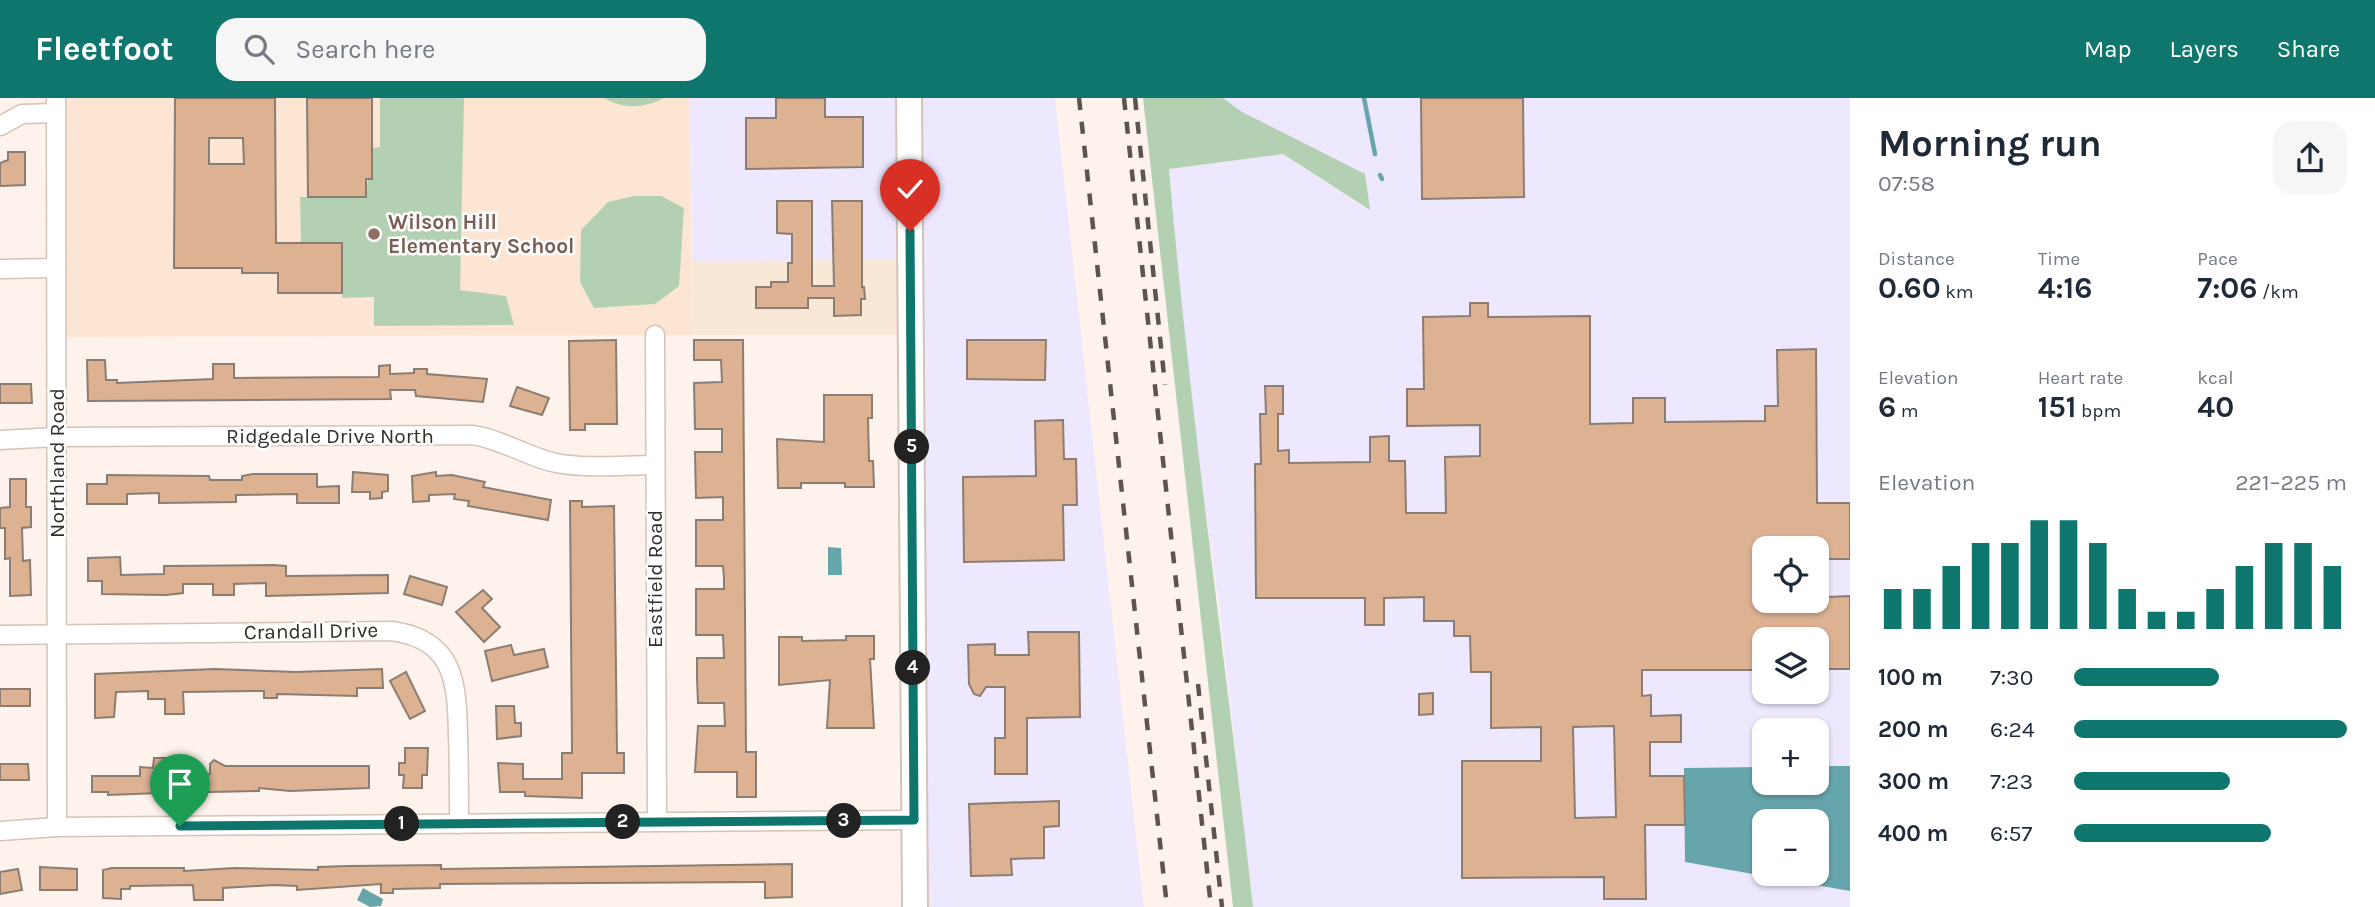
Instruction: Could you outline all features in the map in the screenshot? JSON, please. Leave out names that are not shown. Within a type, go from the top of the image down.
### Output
[{"type":"street","points":[[909,98],[915,907]]},
{"type":"street","points":[[0,126],[22,114],[56,106]]},
{"type":"street","name":"Northland Road","points":[[56,106],[57,827]]},
{"type":"street","points":[[0,269],[56,268]]},
{"type":"street","name":"Eastfield Road","points":[[655,335],[657,822]]},
{"type":"street","name":"Ridgedale Drive North","points":[[0,440],[57,437],[472,435],[491,438],[561,464],[654,465]]},
{"type":"street","name":"Crandall Drive","points":[[0,635],[392,631],[422,639],[445,659],[455,682],[459,824]]},
{"type":"street","points":[[0,831],[57,827],[914,820]]},
{"type":"shaded area","name":"Wilson Hill Elementary School","points":[[56,98],[689,98],[693,335],[56,337]]},
{"type":"shaded area","points":[[689,98],[1055,98],[1144,907],[915,907],[911,259],[692,262]]},
{"type":"shaded area","points":[[1223,98],[1850,98],[1850,907],[1253,907],[1219,606],[1187,372],[1169,169],[1283,154],[1369,210]]},
{"type":"shaded area","points":[[911,259],[912,335],[693,335],[692,262]]},
{"type":"green space","points":[[380,98],[464,98],[460,290],[506,296],[514,325],[374,326],[374,297],[342,298],[342,293],[301,244],[300,197],[366,196],[372,148],[380,147]]},
{"type":"green space","points":[[604,98],[664,98],[649,104],[627,106]]},
{"type":"green space","points":[[1143,98],[1223,98],[1242,112],[1365,174],[1370,210],[1283,154],[1169,169],[1198,446],[1253,907],[1233,907]]},
{"type":"green space","points":[[634,196],[661,196],[684,208],[679,286],[655,304],[594,308],[580,282],[581,230],[608,202]]},
{"type":"water","points":[[828,547],[841,548],[842,575],[828,575]]},
{"type":"water","points":[[1829,766],[1850,766],[1850,891],[1822,886],[1829,886],[1829,809],[1752,809],[1752,874],[1685,862],[1684,768],[1752,767],[1752,795],[1829,795]]},
{"type":"water","points":[[363,888],[383,899],[381,906],[370,907],[357,900]]},
{"type":"building","name":"Wilson Hill Elementary School","points":[[175,98],[275,98],[276,243],[342,243],[342,293],[278,293],[278,273],[242,273],[242,268],[174,268]],"holes":[[[209,138],[243,138],[244,164],[209,164]]]},
{"type":"building","points":[[307,98],[372,98],[372,179],[366,179],[366,197],[308,197]]},
{"type":"building","points":[[776,98],[825,98],[825,117],[863,117],[863,167],[746,169],[746,118],[776,118]]},
{"type":"building","points":[[1421,98],[1523,98],[1524,197],[1422,199]]},
{"type":"building","points":[[8,152],[25,152],[25,185],[0,186],[0,163],[8,160]]},
{"type":"building","points":[[777,201],[812,201],[812,286],[834,286],[832,201],[862,201],[862,287],[865,299],[861,299],[861,315],[834,316],[834,298],[808,298],[808,308],[756,308],[756,287],[771,287],[771,282],[788,282],[788,263],[792,263],[792,234],[777,233]]},
{"type":"building","points":[[1470,303],[1488,303],[1488,317],[1590,316],[1590,424],[1633,423],[1633,398],[1665,398],[1665,422],[1765,421],[1765,406],[1778,406],[1777,350],[1816,349],[1817,503],[1850,503],[1850,559],[1829,559],[1829,536],[1752,536],[1752,613],[1829,613],[1829,597],[1850,596],[1850,669],[1829,669],[1829,627],[1752,627],[1752,670],[1642,670],[1642,696],[1651,695],[1651,716],[1681,715],[1681,742],[1650,742],[1650,776],[1684,776],[1685,825],[1645,825],[1646,899],[1604,899],[1604,877],[1462,878],[1462,761],[1541,761],[1541,727],[1491,728],[1491,672],[1471,672],[1470,636],[1454,636],[1454,621],[1424,621],[1424,597],[1384,598],[1384,625],[1365,625],[1365,598],[1256,598],[1255,464],[1261,464],[1260,414],[1266,414],[1265,386],[1283,386],[1283,414],[1278,414],[1278,451],[1289,450],[1289,463],[1370,462],[1370,437],[1389,436],[1389,461],[1405,461],[1406,513],[1446,513],[1445,457],[1480,456],[1480,425],[1407,426],[1407,389],[1424,389],[1423,317],[1470,316]],"holes":[[[1614,726],[1616,817],[1575,818],[1573,727]]]},
{"type":"building","points":[[616,340],[617,424],[585,424],[585,430],[570,430],[569,341]]},
{"type":"building","points":[[694,340],[743,340],[746,752],[756,752],[756,797],[737,797],[737,772],[695,772],[698,726],[725,726],[724,703],[698,703],[697,678],[697,658],[724,658],[723,635],[696,635],[696,589],[724,589],[724,578],[723,566],[696,566],[696,520],[723,520],[723,497],[696,498],[695,452],[722,452],[722,429],[695,429],[694,383],[722,382],[721,360],[694,360]]},
{"type":"building","points":[[967,340],[1046,340],[1045,380],[967,379]]},
{"type":"building","points":[[87,360],[105,360],[106,380],[117,380],[117,383],[213,379],[213,364],[234,364],[234,378],[379,377],[379,366],[390,365],[390,374],[414,373],[414,369],[427,369],[427,374],[487,379],[483,402],[416,396],[415,390],[390,390],[391,399],[88,401]]},
{"type":"building","points":[[0,384],[31,384],[32,403],[0,403]]},
{"type":"building","points":[[517,387],[549,398],[542,415],[510,406]]},
{"type":"building","points":[[824,395],[872,395],[872,418],[868,418],[869,461],[873,461],[874,487],[845,487],[845,483],[801,483],[801,488],[778,488],[777,439],[824,442]]},
{"type":"building","points":[[1063,420],[1064,459],[1076,459],[1077,505],[1063,505],[1064,560],[964,562],[963,477],[1036,476],[1035,421]]},
{"type":"building","points":[[353,472],[388,475],[388,491],[382,492],[382,498],[370,499],[370,492],[352,492]]},
{"type":"building","points":[[436,472],[436,476],[452,475],[485,482],[483,487],[551,500],[548,520],[468,506],[469,501],[454,499],[455,494],[429,495],[429,501],[413,502],[412,476]]},
{"type":"building","points":[[317,474],[317,487],[339,486],[339,503],[297,503],[297,494],[236,495],[236,502],[159,503],[159,493],[127,494],[127,504],[87,504],[87,484],[107,484],[107,475],[209,476],[210,480],[242,480],[242,476]]},
{"type":"building","points":[[10,479],[26,479],[26,507],[31,507],[31,527],[22,528],[23,561],[30,560],[31,595],[10,596],[10,558],[5,559],[5,528],[0,528],[0,508],[10,507]]},
{"type":"building","points":[[570,501],[582,501],[582,507],[614,506],[617,753],[624,753],[624,773],[582,773],[582,798],[525,796],[525,792],[500,792],[498,763],[523,764],[523,779],[562,779],[562,753],[572,753]]},
{"type":"building","points":[[120,557],[121,575],[164,574],[164,566],[273,565],[286,566],[286,576],[388,575],[388,593],[266,596],[266,583],[234,584],[234,595],[213,595],[213,584],[183,584],[183,593],[166,595],[102,594],[102,581],[88,581],[88,558]]},
{"type":"building","points":[[410,576],[447,587],[442,605],[404,594]]},
{"type":"building","points":[[483,590],[492,599],[482,608],[500,627],[484,642],[456,612]]},
{"type":"building","points":[[1028,632],[1079,632],[1080,717],[1027,718],[1027,774],[995,774],[995,738],[1005,738],[1005,687],[986,687],[980,696],[974,694],[969,684],[968,645],[995,644],[995,655],[1029,655]]},
{"type":"building","points":[[846,636],[874,636],[874,659],[870,659],[874,728],[827,728],[830,680],[779,685],[779,637],[802,637],[802,641],[846,640]]},
{"type":"building","points":[[511,645],[514,655],[544,649],[548,667],[492,681],[485,651]]},
{"type":"building","points":[[215,669],[296,672],[382,669],[383,688],[357,688],[357,696],[277,694],[277,698],[264,698],[264,691],[183,692],[184,714],[165,714],[165,699],[148,699],[148,691],[116,692],[114,717],[95,718],[95,674]]},
{"type":"building","points":[[406,672],[425,711],[410,719],[390,681]]},
{"type":"building","points":[[0,689],[30,689],[30,706],[0,706]]},
{"type":"building","points":[[1433,693],[1433,714],[1419,715],[1419,694]]},
{"type":"building","points":[[496,706],[514,706],[515,723],[521,723],[521,736],[497,739]]},
{"type":"building","points":[[405,748],[428,748],[427,775],[422,775],[422,788],[403,788],[404,775],[399,775],[399,763],[405,763]]},
{"type":"building","points":[[154,758],[177,758],[178,769],[185,769],[185,774],[210,774],[210,764],[214,760],[225,766],[369,766],[369,788],[290,791],[259,788],[259,791],[211,792],[160,790],[160,793],[108,795],[108,792],[92,792],[92,776],[140,776],[140,767],[153,768]]},
{"type":"building","points":[[0,764],[28,764],[29,780],[0,780]]},
{"type":"building","points":[[1059,801],[1059,826],[1044,827],[1044,858],[1011,859],[1012,875],[971,876],[969,804]]},
{"type":"building","points":[[792,864],[792,897],[765,898],[765,882],[440,884],[440,888],[393,889],[393,893],[381,893],[381,884],[297,890],[297,886],[273,885],[223,888],[223,900],[194,900],[193,885],[130,886],[130,889],[121,889],[121,899],[103,898],[103,870],[112,868],[184,868],[184,871],[235,868],[318,870],[318,867],[348,866],[441,865],[441,869]]},
{"type":"building","points":[[40,867],[77,869],[77,890],[40,890]]},
{"type":"building","points":[[18,869],[22,890],[0,894],[0,872]]},
{"type":"waterway","points":[[1364,98],[1375,154]]},
{"type":"waterway","points":[[1380,175],[1382,179]]},
{"type":"railway","points":[[1079,98],[1167,907]]},
{"type":"railway","points":[[1124,98],[1211,907]]},
{"type":"railway","points":[[1135,98],[1165,385]]},
{"type":"railway","points":[[1198,684],[1222,907]]},
{"type":"place","name":"Wilson Hill Elementary School","points":[[374,234]]},
{"type":"route","points":[[180,826],[914,820],[910,231]]}]
